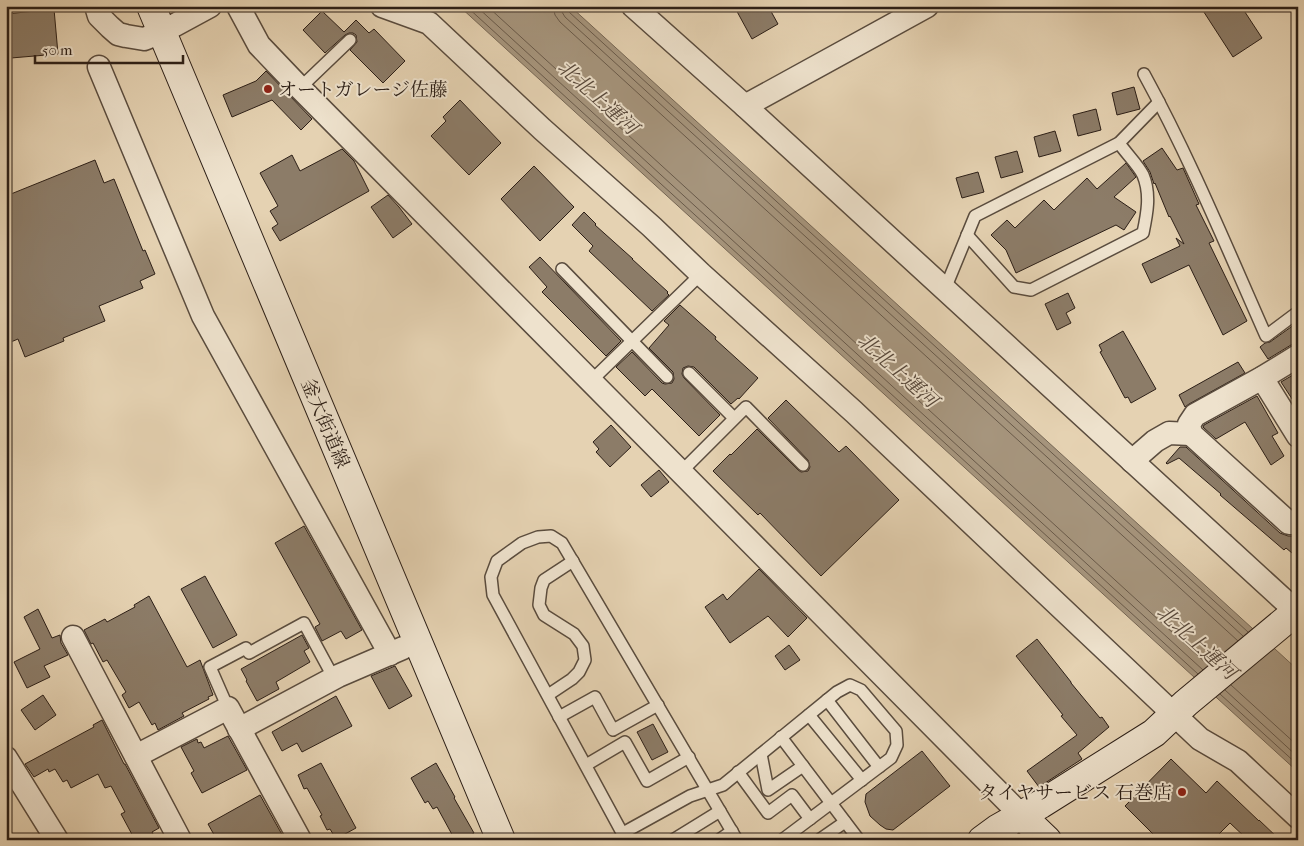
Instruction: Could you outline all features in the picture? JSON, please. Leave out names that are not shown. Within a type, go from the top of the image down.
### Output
[{"type":"street","points":[[96,6],[100,16],[118,34],[144,39],[162,32],[210,6]]},
{"type":"street","name":"釜大街道線","points":[[151,6],[501,840]]},
{"type":"street","points":[[238,6],[259,45],[300,88],[1046,840]]},
{"type":"street","points":[[382,6],[429,22],[701,274],[854,412],[1153,694],[1180,709],[1200,739],[1238,761],[1298,817]]},
{"type":"street","points":[[633,6],[745,106],[1132,461],[1293,615],[1154,732],[982,840]]},
{"type":"street","points":[[745,106],[927,6]]},
{"type":"street","points":[[99,67],[203,316],[390,654]]},
{"type":"street","points":[[1298,356],[1195,415],[1189,424],[1191,434],[1289,524],[1298,523]]},
{"type":"street","points":[[1262,378],[1298,436]]},
{"type":"street","points":[[1132,461],[1155,441],[1169,433],[1191,434]]},
{"type":"street","points":[[73,637],[180,840]]},
{"type":"street","points":[[239,729],[338,676],[418,641]]},
{"type":"street","points":[[136,756],[228,708],[300,840]]},
{"type":"street","points":[[6,758],[57,840]]},
{"type":"lane","points":[[300,88],[350,40]]},
{"type":"lane","points":[[1144,74],[1207,204],[1266,336],[1298,312]]},
{"type":"lane","points":[[945,289],[975,216],[1119,143],[1159,102]]},
{"type":"lane","points":[[967,235],[1014,287],[1031,290],[1143,233],[1148,208],[1148,192],[1142,174],[1119,143]]},
{"type":"lane","points":[[562,269],[667,377]]},
{"type":"lane","points":[[591,381],[701,274]]},
{"type":"lane","points":[[689,373],[734,418]]},
{"type":"lane","points":[[681,472],[746,407],[803,465]]},
{"type":"lane","points":[[719,840],[734,835],[709,790],[562,542],[551,536],[538,537],[522,543],[496,561],[491,577],[493,595],[625,837],[690,796],[709,790],[723,785],[837,692],[850,685],[861,690],[896,731],[897,745],[891,758],[782,840]]},
{"type":"lane","points":[[548,695],[580,672],[585,660],[583,646],[574,634],[544,615],[539,605],[544,580],[573,561]]},
{"type":"lane","points":[[228,708],[210,667],[246,648],[249,653],[304,623],[331,673],[338,676]]},
{"type":"lane","points":[[559,717],[595,697],[614,730],[658,705]]},
{"type":"lane","points":[[827,700],[879,767]]},
{"type":"lane","points":[[809,715],[862,780]]},
{"type":"lane","points":[[781,738],[859,840]]},
{"type":"lane","points":[[586,764],[625,742],[647,781],[689,757]]},
{"type":"lane","points":[[761,754],[768,790],[803,766]]},
{"type":"lane","points":[[738,772],[768,813],[792,795],[810,819]]},
{"type":"lane","points":[[673,840],[720,811]]},
{"type":"lane","points":[[820,840],[845,822]]},
{"type":"water","name":"北北上運河","points":[[459,6],[570,6],[1298,670],[1298,772]]},
{"type":"building","points":[[734,6],[768,6],[778,24],[752,39]]},
{"type":"building","points":[[1200,6],[1241,6],[1262,38],[1233,57]]},
{"type":"building","points":[[54,9],[58,54],[11,58],[6,14]]},
{"type":"building","points":[[322,11],[344,32],[356,20],[369,33],[374,29],[405,61],[383,83],[350,50],[357,42],[356,35],[353,33],[345,35],[325,53],[303,30]]},
{"type":"building","points":[[266,71],[312,119],[301,130],[272,100],[232,117],[223,95],[256,81]]},
{"type":"building","points":[[1134,87],[1140,109],[1117,115],[1112,93]]},
{"type":"building","points":[[460,100],[501,143],[469,175],[431,136],[446,121],[443,117]]},
{"type":"building","points":[[1096,109],[1101,130],[1078,136],[1073,115]]},
{"type":"building","points":[[1055,131],[1061,151],[1039,157],[1034,137]]},
{"type":"building","points":[[1162,148],[1177,170],[1183,168],[1199,204],[1196,205],[1214,241],[1209,243],[1247,321],[1223,335],[1189,265],[1151,283],[1142,264],[1180,246],[1176,238],[1184,244],[1143,161]]},
{"type":"building","points":[[342,149],[354,161],[369,191],[280,241],[272,228],[278,224],[270,211],[278,206],[260,173],[292,155],[300,171]]},
{"type":"building","points":[[1017,151],[1023,172],[1001,178],[995,157]]},
{"type":"building","points":[[95,160],[104,183],[114,179],[143,251],[145,250],[155,274],[140,281],[143,288],[99,306],[105,321],[63,338],[64,341],[25,357],[18,339],[6,344],[6,196]]},
{"type":"building","points":[[1126,163],[1136,177],[1114,197],[1136,212],[1124,230],[1116,225],[1016,273],[1006,250],[991,235],[1007,220],[1015,228],[1044,200],[1054,210],[1087,178],[1097,189]]},
{"type":"building","points":[[534,166],[574,207],[540,241],[501,199]]},
{"type":"building","points":[[978,172],[984,192],[962,198],[956,178]]},
{"type":"building","points":[[388,195],[412,224],[393,238],[371,207]]},
{"type":"building","points":[[584,212],[595,225],[668,292],[669,295],[652,311],[589,251],[593,246],[572,225]]},
{"type":"building","points":[[540,257],[621,341],[606,356],[542,292],[547,287],[529,267]]},
{"type":"building","points":[[1068,293],[1075,308],[1066,313],[1071,323],[1057,330],[1045,304]]},
{"type":"building","points":[[680,305],[758,378],[739,399],[731,404],[694,367],[688,366],[683,368],[682,374],[684,378],[720,415],[699,436],[652,389],[645,396],[616,367],[632,352],[662,383],[672,383],[674,379],[673,372],[649,348],[669,325],[664,321]]},
{"type":"building","points":[[1298,322],[1298,343],[1291,345],[1268,359],[1260,347]]},
{"type":"building","points":[[1123,331],[1156,389],[1131,403],[1128,397],[1125,398],[1100,352],[1102,351],[1099,345]]},
{"type":"building","points":[[1238,362],[1245,373],[1185,407],[1179,395]]},
{"type":"building","points":[[1298,372],[1298,408],[1281,382]]},
{"type":"building","points":[[1257,396],[1278,433],[1272,436],[1284,456],[1271,465],[1245,422],[1216,439],[1203,427]]},
{"type":"building","points":[[786,400],[839,452],[846,446],[899,500],[821,576],[760,513],[758,515],[713,471],[757,429],[798,470],[801,472],[808,471],[810,467],[808,460],[768,418]]},
{"type":"building","points":[[611,425],[631,447],[610,467],[596,452],[599,449],[593,442]]},
{"type":"building","points":[[1180,447],[1186,447],[1280,533],[1288,536],[1298,536],[1298,558],[1286,548],[1284,550],[1179,458],[1167,464]]},
{"type":"building","points":[[659,470],[669,482],[651,497],[641,485]]},
{"type":"building","points":[[304,526],[362,630],[346,639],[341,631],[322,641],[315,627],[320,624],[275,543]]},
{"type":"building","points":[[759,569],[807,618],[788,637],[768,616],[730,643],[705,607],[723,594],[727,600]]},
{"type":"building","points":[[205,576],[237,635],[213,648],[181,589]]},
{"type":"building","points":[[149,596],[187,667],[200,660],[213,695],[182,713],[184,716],[158,730],[155,723],[152,725],[139,702],[129,708],[122,695],[126,692],[107,660],[103,662],[84,630],[105,619],[107,622],[135,607],[134,605]]},
{"type":"building","points":[[38,609],[52,638],[60,635],[61,643],[68,655],[44,666],[50,677],[27,688],[14,662],[40,649],[24,617]]},
{"type":"building","points":[[302,635],[309,648],[304,651],[310,662],[276,682],[279,689],[257,701],[241,669]]},
{"type":"building","points":[[1037,639],[1071,683],[1109,727],[1078,753],[1082,759],[1039,787],[1027,771],[1077,735],[1016,656]]},
{"type":"building","points":[[789,645],[800,660],[785,670],[775,656]]},
{"type":"building","points":[[395,666],[412,696],[389,709],[371,676]]},
{"type":"building","points":[[43,695],[56,715],[35,730],[21,710]]},
{"type":"building","points":[[336,696],[352,726],[302,752],[297,743],[282,751],[272,732]]},
{"type":"building","points":[[102,720],[159,828],[152,832],[156,840],[135,840],[121,814],[125,812],[111,786],[105,788],[98,774],[71,788],[67,780],[63,782],[55,769],[49,772],[48,769],[34,777],[25,764],[94,727],[93,725]]},
{"type":"building","points":[[653,724],[668,752],[652,760],[637,732]]},
{"type":"building","points":[[228,736],[247,770],[202,793],[191,773],[194,771],[181,747],[197,739],[198,743],[201,742],[204,748]]},
{"type":"building","points":[[922,751],[950,786],[893,830],[886,829],[870,816],[865,802],[866,794]]},
{"type":"building","points":[[1171,759],[1206,793],[1217,781],[1280,840],[1248,840],[1230,823],[1213,840],[1159,840],[1125,806]]},
{"type":"building","points":[[321,763],[356,828],[336,839],[330,829],[327,830],[320,816],[322,815],[307,788],[304,789],[298,775]]},
{"type":"building","points":[[436,763],[474,833],[463,840],[455,840],[437,807],[433,809],[428,801],[425,803],[411,778]]},
{"type":"building","points":[[260,795],[285,840],[217,840],[208,824]]},
{"type":"place","name":"オートガレージ佐藤","points":[[268,89]]},
{"type":"place","name":"タイヤサービス 石巻店","points":[[1182,792]]}]
